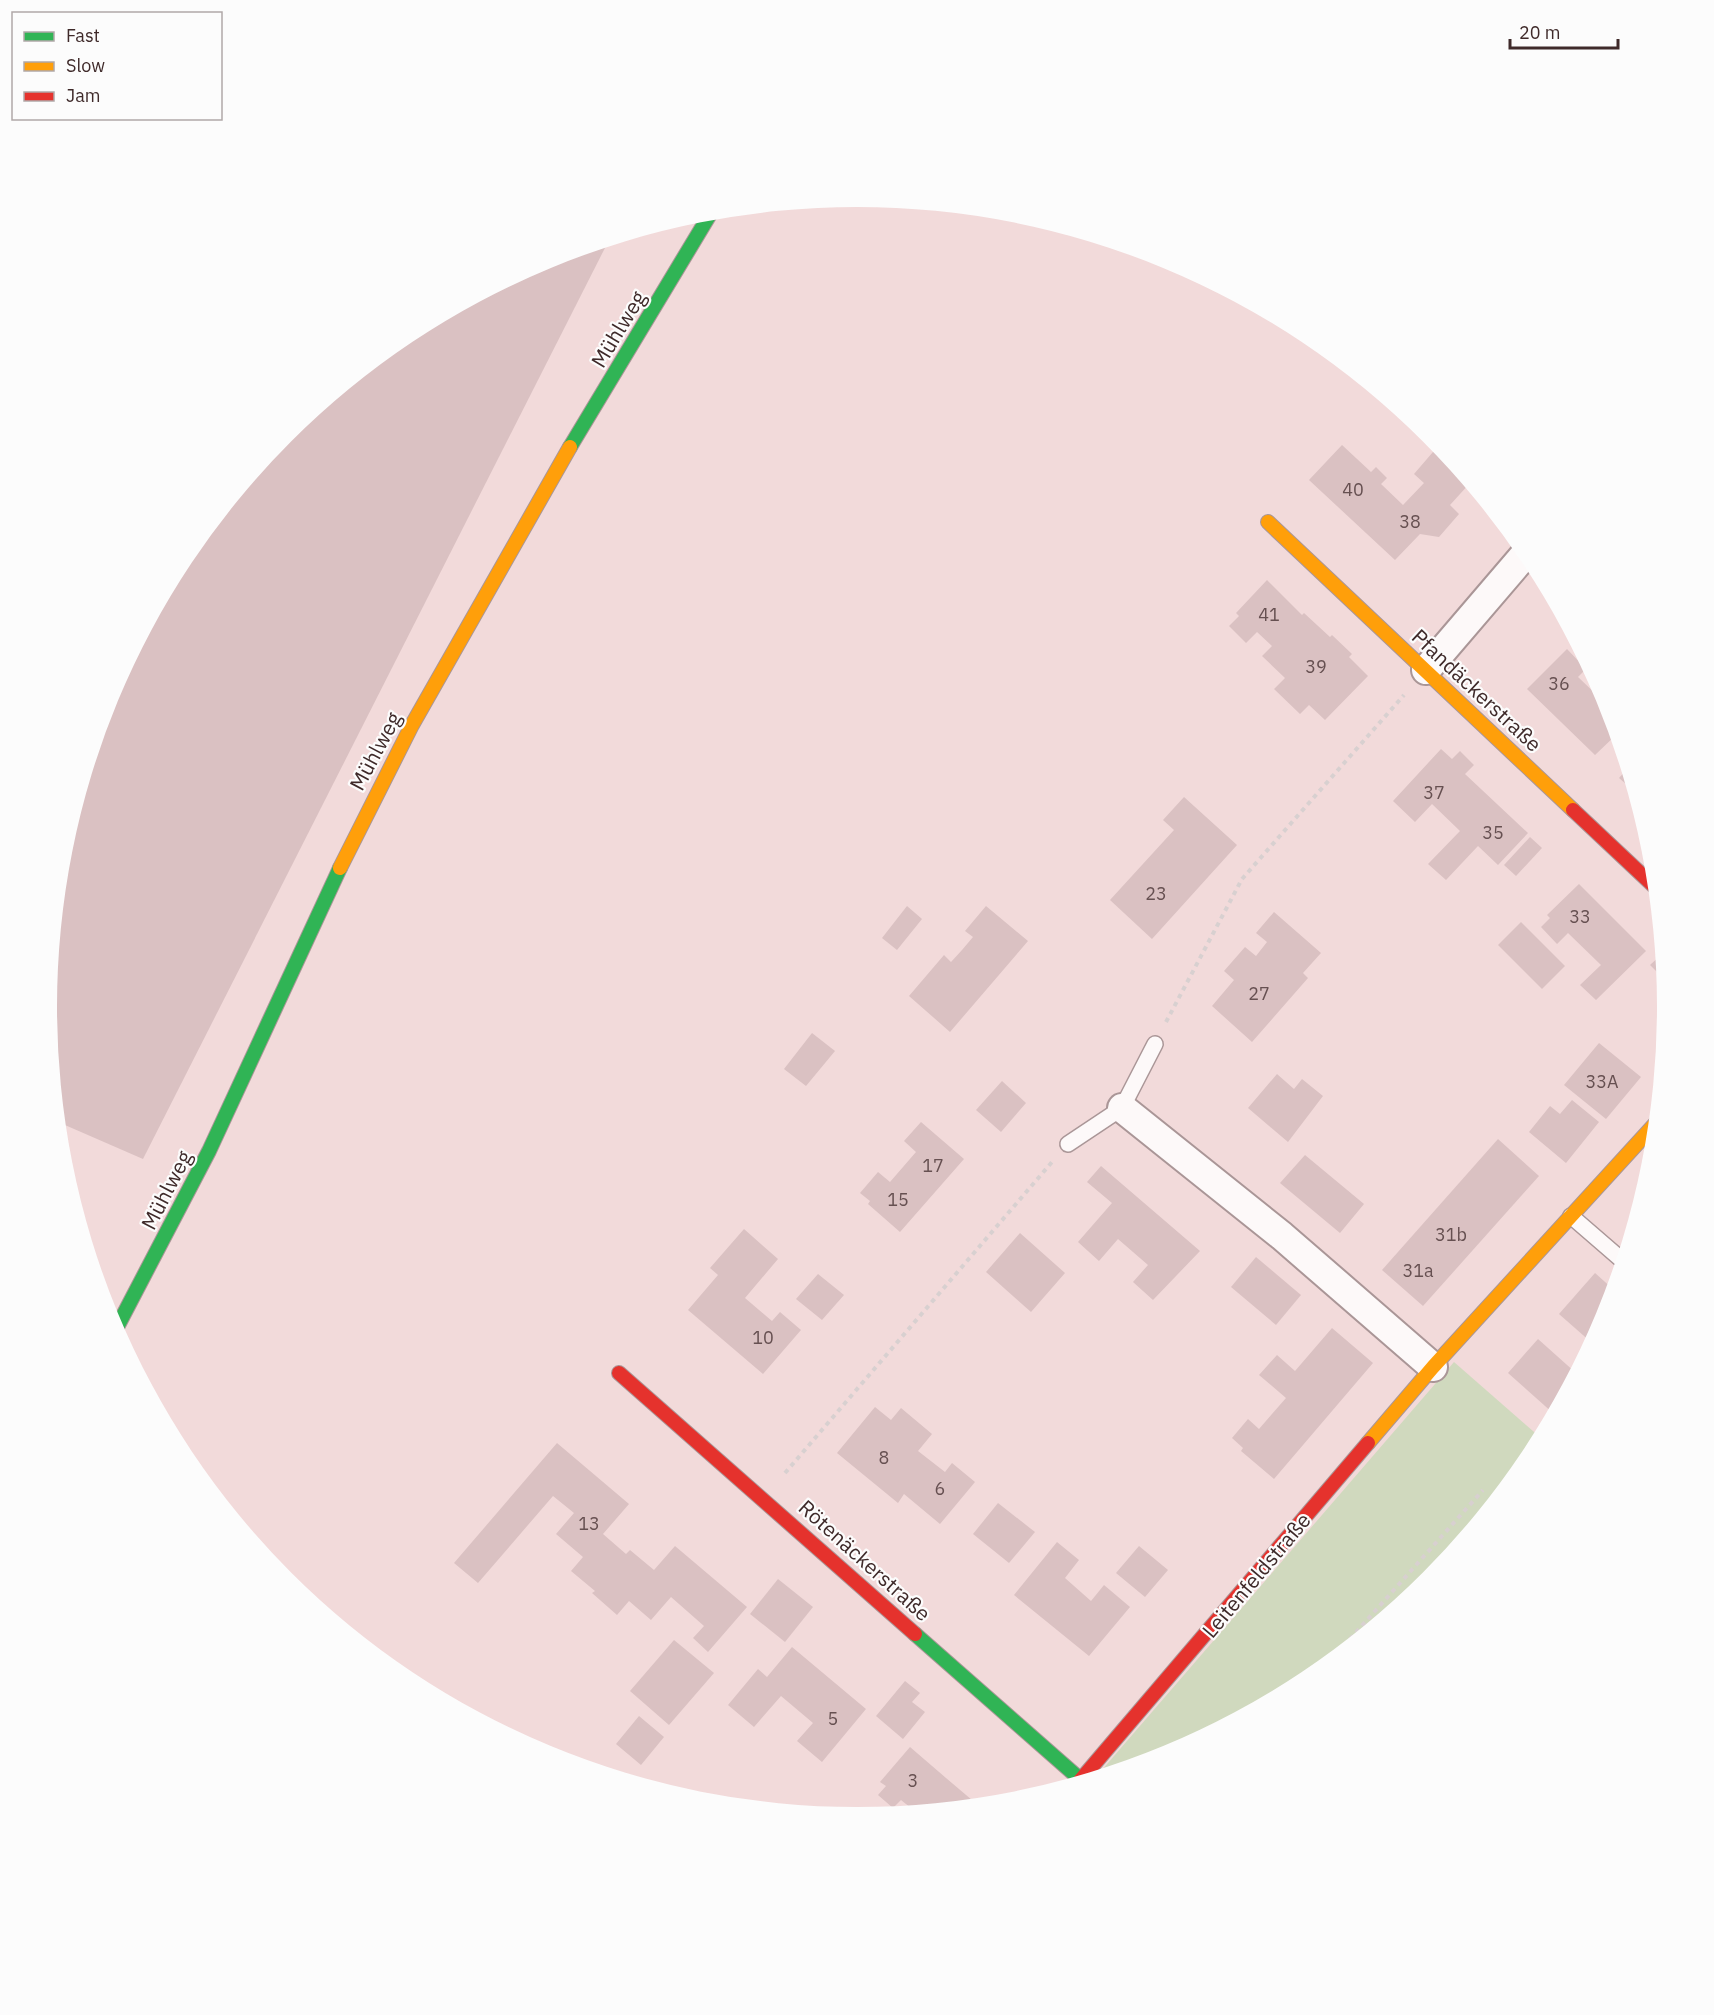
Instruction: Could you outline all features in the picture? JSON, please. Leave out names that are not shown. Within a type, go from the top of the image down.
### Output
[{"type":"street","name":"Mühlweg","points":[[121,1320],[209,1152],[372,800],[401,745],[454,647],[705,222]]},
{"type":"street","name":"Pfandäckerstraße","points":[[1268,522],[1646,879]]},
{"type":"street","points":[[1426,670],[1520,560]]},
{"type":"street","points":[[1122,1108],[1282,1236],[1433,1367]]},
{"type":"street","name":"Leitenfeldstraße","points":[[1086,1773],[1433,1367],[1647,1133]]},
{"type":"street","name":"Rötenäckerstraße","points":[[619,1373],[763,1498],[1074,1777]]},
{"type":"lane","points":[[1068,1144],[1122,1108],[1155,1044]]},
{"type":"lane","points":[[1571,1216],[1618,1256]]},
{"type":"path","points":[[1155,1044],[1242,879],[1426,670]]},
{"type":"path","points":[[763,1498],[1068,1144]]},
{"type":"path","points":[[1357,1631],[1483,1490]]},
{"type":"green space","points":[[1454,1362],[1535,1432],[1492,1495],[1458,1535],[1423,1573],[1344,1642],[1301,1673],[1211,1725],[1163,1747],[1104,1768]]},
{"type":"building","points":[[605,249],[143,1159],[66,1126],[59,1060],[57,1008],[59,955],[72,851],[99,750],[140,654],[164,607],[222,520],[291,442],[330,406],[413,342],[457,315],[551,268]]},
{"type":"building","points":[[1342,445],[1371,472],[1376,467],[1387,478],[1381,484],[1403,505],[1424,483],[1414,474],[1433,452],[1465,488],[1450,505],[1459,514],[1439,537],[1420,534],[1395,560],[1309,480]]},
{"type":"building","points":[[1267,580],[1302,615],[1304,613],[1352,654],[1349,657],[1368,676],[1325,720],[1309,705],[1300,714],[1274,689],[1285,678],[1262,656],[1272,646],[1257,632],[1246,643],[1229,626],[1239,616],[1236,613]]},
{"type":"building","points":[[1567,649],[1576,659],[1583,672],[1578,677],[1590,689],[1611,740],[1595,755],[1527,689]]},
{"type":"building","points":[[1441,749],[1452,759],[1460,751],[1474,765],[1465,774],[1528,833],[1498,865],[1478,846],[1446,880],[1428,864],[1460,831],[1432,804],[1415,822],[1393,801]]},
{"type":"building","points":[[1184,797],[1237,845],[1152,939],[1110,900],[1174,830],[1163,820]]},
{"type":"building","points":[[1530,837],[1542,848],[1516,876],[1504,865]]},
{"type":"building","points":[[1579,884],[1646,951],[1596,1000],[1580,985],[1601,965],[1568,933],[1557,944],[1541,927],[1550,918],[1547,915]]},
{"type":"building","points":[[907,906],[922,919],[897,950],[882,938]]},
{"type":"building","points":[[986,906],[1028,941],[950,1032],[909,996],[944,955],[951,962],[962,950],[973,937],[965,931]]},
{"type":"building","points":[[1274,912],[1321,953],[1303,973],[1308,978],[1252,1042],[1212,1006],[1234,980],[1224,971],[1245,947],[1256,956],[1267,942],[1256,933]]},
{"type":"building","points":[[1521,922],[1565,966],[1542,989],[1498,945]]},
{"type":"building","points":[[1655,960],[1656,971],[1650,965]]},
{"type":"building","points":[[812,1033],[835,1051],[806,1086],[784,1069]]},
{"type":"building","points":[[1599,1043],[1641,1077],[1606,1119],[1564,1085]]},
{"type":"building","points":[[1277,1074],[1294,1089],[1302,1079],[1323,1096],[1288,1142],[1248,1108]]},
{"type":"building","points":[[1002,1081],[1026,1103],[1001,1132],[976,1110]]},
{"type":"building","points":[[1572,1100],[1599,1122],[1566,1163],[1529,1132],[1550,1106],[1560,1114]]},
{"type":"building","points":[[921,1122],[964,1159],[900,1232],[868,1204],[870,1201],[860,1193],[878,1172],[890,1182],[916,1152],[904,1141]]},
{"type":"building","points":[[1498,1139],[1539,1176],[1423,1306],[1382,1270]]},
{"type":"building","points":[[1305,1155],[1364,1204],[1340,1233],[1280,1183]]},
{"type":"building","points":[[1101,1166],[1200,1251],[1153,1300],[1133,1282],[1148,1265],[1118,1239],[1099,1261],[1078,1242],[1112,1203],[1087,1182]]},
{"type":"building","points":[[744,1229],[778,1259],[745,1298],[772,1321],[780,1312],[801,1330],[763,1374],[688,1310],[718,1275],[710,1268]]},
{"type":"building","points":[[1020,1233],[1065,1273],[1031,1312],[986,1272]]},
{"type":"building","points":[[1256,1257],[1301,1295],[1276,1325],[1231,1287]]},
{"type":"building","points":[[1595,1273],[1608,1284],[1585,1337],[1559,1314]]},
{"type":"building","points":[[818,1274],[844,1295],[822,1320],[796,1299]]},
{"type":"building","points":[[1332,1328],[1373,1363],[1274,1479],[1241,1451],[1243,1448],[1232,1438],[1248,1419],[1259,1429],[1286,1398],[1259,1375],[1277,1355],[1295,1371]]},
{"type":"building","points":[[1538,1339],[1570,1368],[1549,1410],[1508,1373]]},
{"type":"building","points":[[875,1407],[891,1420],[901,1408],[932,1434],[918,1451],[945,1472],[952,1463],[975,1482],[940,1524],[904,1494],[898,1503],[837,1453]]},
{"type":"building","points":[[557,1443],[629,1504],[603,1534],[626,1554],[630,1550],[654,1570],[675,1546],[747,1607],[708,1652],[693,1638],[704,1626],[671,1597],[651,1620],[629,1601],[617,1615],[592,1593],[595,1591],[571,1571],[583,1557],[556,1534],[574,1513],[553,1496],[478,1583],[454,1563]]},
{"type":"building","points":[[998,1503],[1035,1532],[1009,1563],[973,1534]]},
{"type":"building","points":[[1057,1542],[1079,1560],[1065,1578],[1091,1601],[1104,1585],[1130,1607],[1089,1656],[1014,1595]]},
{"type":"building","points":[[1139,1546],[1168,1570],[1145,1597],[1116,1573]]},
{"type":"building","points":[[778,1579],[813,1607],[785,1642],[750,1614]]},
{"type":"building","points":[[674,1640],[714,1673],[669,1725],[630,1691]]},
{"type":"building","points":[[792,1647],[866,1709],[822,1762],[797,1741],[813,1723],[781,1696],[754,1727],[728,1705],[758,1669],[767,1677]]},
{"type":"building","points":[[905,1681],[920,1693],[912,1702],[925,1712],[903,1739],[876,1716]]},
{"type":"building","points":[[639,1716],[664,1737],[641,1765],[616,1744]]},
{"type":"building","points":[[910,1747],[971,1799],[909,1806],[901,1800],[891,1807],[878,1795],[886,1786],[880,1782]]},
{"type":"traffic: fast","points":[[570,447],[705,222]]},
{"type":"traffic: fast","points":[[121,1320],[209,1151],[340,868]]},
{"type":"traffic: fast","points":[[915,1634],[1077,1776]]},
{"type":"traffic: slow","points":[[340,868],[412,725],[570,447]]},
{"type":"traffic: slow","points":[[1268,522],[1573,810]]},
{"type":"traffic: slow","points":[[1368,1443],[1433,1367],[1647,1133]]},
{"type":"traffic: jam","points":[[1573,810],[1646,879]]},
{"type":"traffic: jam","points":[[619,1373],[915,1634]]},
{"type":"traffic: jam","points":[[1086,1773],[1368,1443]]}]
